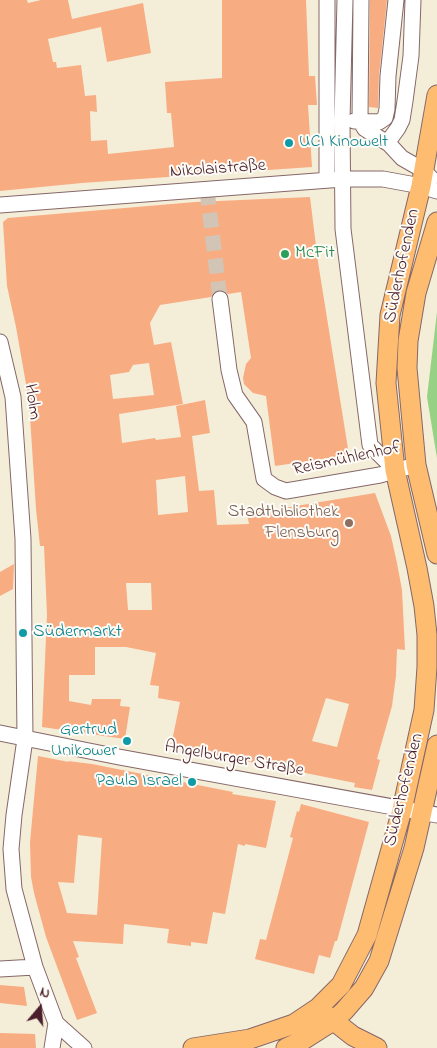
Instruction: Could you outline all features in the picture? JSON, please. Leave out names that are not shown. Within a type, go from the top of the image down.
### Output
[{"type":"main road","name":"Süderhofenden","points":[[193,1048],[250,1038],[294,1024],[318,1008],[341,985],[367,935],[402,810],[424,710],[427,635],[419,577],[395,470],[386,383],[390,315],[429,183],[437,94]]},
{"type":"main road","name":"Süderhofenden","points":[[437,222],[416,293],[408,341],[407,382],[416,464],[437,554]]},
{"type":"main road","name":"Süderhofenden","points":[[286,1048],[303,1040],[339,1016],[364,988],[379,961],[404,882],[430,814],[437,745]]},
{"type":"main road","points":[[318,1008],[339,1016],[359,1040],[377,1048]]},
{"type":"street","points":[[327,0],[327,180]]},
{"type":"street","name":"Süderhofenden","points":[[345,0],[342,121],[343,229],[370,446],[395,470]]},
{"type":"street","points":[[361,0],[360,121],[365,129],[389,144],[429,183]]},
{"type":"street","points":[[342,121],[379,122],[385,118],[396,0]]},
{"type":"street","points":[[389,144],[390,139],[402,120],[411,56],[413,0]]},
{"type":"street","name":"Nikolaistraße","points":[[0,205],[343,179],[383,179],[429,183]]},
{"type":"street","name":"Reismühlenhof","points":[[220,299],[228,370],[235,395],[254,422],[264,479],[275,487],[286,491],[380,475],[416,464]]},
{"type":"street","name":"Holm","points":[[0,342],[13,397],[23,539],[25,739],[11,850],[14,889],[35,967],[56,1023]]},
{"type":"street","points":[[0,733],[25,739]]},
{"type":"street","name":"Angelburger Straße","points":[[25,739],[430,814]]},
{"type":"street","points":[[0,969],[35,967]]},
{"type":"street","points":[[52,1048],[56,1023]]},
{"type":"street","points":[[56,1023],[84,1048]]},
{"type":"green space","points":[[437,312],[437,458],[427,397]]},
{"type":"building","points":[[0,0],[27,0],[28,3],[41,0],[68,0],[72,19],[143,3],[151,53],[107,62],[101,27],[48,39],[53,62],[56,62],[57,68],[81,65],[85,96],[96,95],[97,112],[90,111],[91,141],[107,140],[108,154],[174,147],[171,113],[167,113],[165,82],[222,78],[222,0],[306,0],[309,76],[315,76],[317,105],[308,105],[312,167],[82,183],[0,191]]},
{"type":"building","points":[[370,0],[387,0],[379,75],[378,108],[369,107]]},
{"type":"building","points":[[310,197],[318,262],[349,455],[275,466],[266,396],[253,393],[244,384],[243,378],[246,364],[251,358],[241,292],[228,294],[218,290],[211,297],[160,305],[150,323],[154,345],[171,342],[183,404],[119,414],[122,443],[155,438],[156,440],[181,437],[176,406],[205,400],[210,433],[192,436],[199,491],[214,490],[217,525],[249,524],[247,514],[375,493],[391,536],[397,563],[402,590],[405,650],[397,649],[392,706],[377,759],[380,760],[372,790],[354,787],[355,783],[171,746],[180,702],[158,698],[159,686],[150,685],[156,653],[126,647],[95,647],[95,675],[69,675],[69,701],[91,705],[92,699],[121,699],[120,706],[130,707],[125,739],[42,727],[47,615],[44,546],[40,546],[36,509],[29,401],[7,286],[3,222],[8,218],[195,202]],"holes":[[[149,363],[154,395],[113,399],[110,375],[129,372],[133,365]],[[185,476],[188,512],[158,515],[156,480]],[[126,583],[151,583],[152,610],[128,610]],[[326,698],[349,704],[337,747],[312,741]]]},
{"type":"building","points":[[14,564],[13,589],[0,596],[0,572]]},
{"type":"building","points":[[38,756],[92,764],[233,792],[232,794],[276,801],[266,848],[238,844],[225,914],[213,912],[207,944],[191,942],[191,946],[167,943],[169,929],[124,924],[123,944],[73,941],[79,957],[76,958],[97,1013],[77,1020],[46,937],[34,893],[31,877],[30,842]],"holes":[[[78,835],[102,838],[97,915],[67,913],[58,882],[74,883]]]},
{"type":"building","points":[[301,804],[369,822],[337,941],[335,941],[330,958],[319,955],[314,974],[255,959],[260,939],[266,940],[293,838],[290,837],[297,811],[299,812]]},
{"type":"building","points":[[0,985],[24,987],[27,1006],[0,1003]]},
{"type":"building","points":[[0,1033],[35,1034],[36,1048],[0,1048]]},
{"type":"tunnel","points":[[207,190],[220,299]]},
{"type":"place","name":"UCI Kinowelt","points":[[289,143]]},
{"type":"place","name":"McFit","points":[[285,254]]},
{"type":"place","name":"Stadtbibliothek Flensburg","points":[[349,523]]},
{"type":"place","name":"Südermarkt","points":[[23,633]]},
{"type":"place","name":"Gertrud Unikower","points":[[127,741]]},
{"type":"place","name":"Paula Israel","points":[[192,782]]}]
